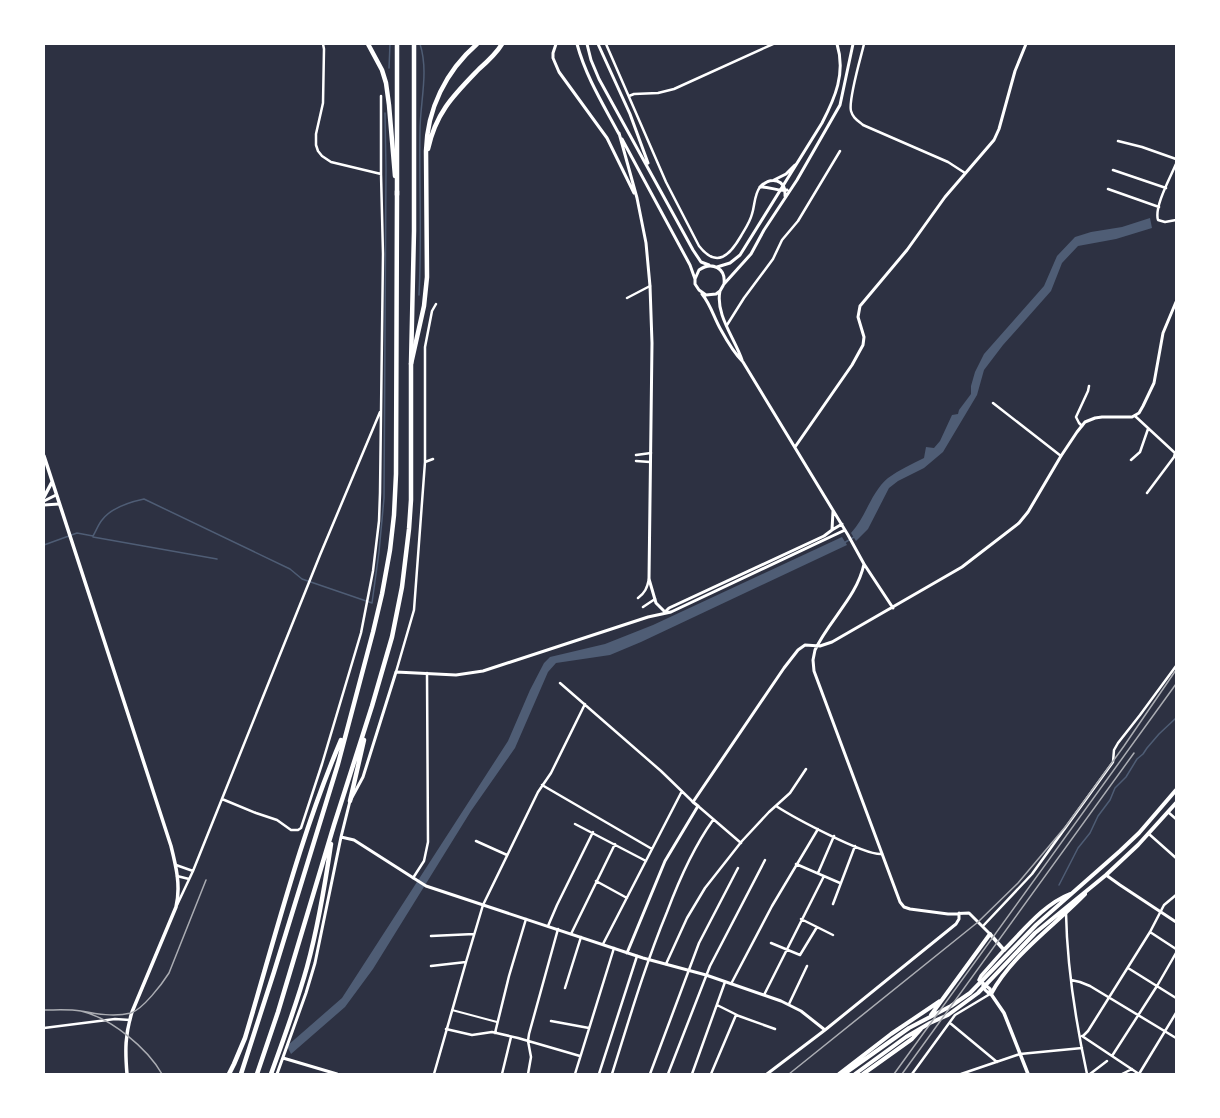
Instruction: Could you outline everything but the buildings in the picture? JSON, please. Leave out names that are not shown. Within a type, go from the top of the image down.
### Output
[{"type":"highway","points":[[368,44],[382,70],[386,83],[390,105],[397,195]]},
{"type":"highway","points":[[240,1074],[248,1056],[338,764],[382,594],[394,515],[396,474],[397,44]]},
{"type":"highway","points":[[257,1074],[372,706],[392,638],[402,587],[411,500],[411,364],[414,231],[414,44]]},
{"type":"highway","points":[[411,364],[427,286],[427,159],[428,133],[431,116],[445,82],[454,68],[477,44]]},
{"type":"highway","points":[[427,159],[432,134],[438,119],[449,102],[502,44]]},
{"type":"highway","points":[[350,800],[372,706]]},
{"type":"highway","points":[[229,1074],[245,1038],[307,831],[331,765],[348,726]]},
{"type":"highway","points":[[271,1074],[297,1000],[310,952],[334,825]]},
{"type":"main road","points":[[44,456],[58,504],[68,529],[171,846],[178,876],[176,907],[130,1020],[126,1035],[128,1074]]},
{"type":"main road","points":[[44,497],[52,482]]},
{"type":"main road","points":[[844,1074],[910,1028],[951,1006],[975,988],[1033,928],[1139,833],[1176,790]]},
{"type":"main road","points":[[855,1074],[906,1037],[930,1023],[948,1015],[973,997],[989,983],[1035,933],[1106,875],[1138,845],[1176,803]]},
{"type":"main road","points":[[991,994],[1000,977],[1092,886]]},
{"type":"main road","points":[[1028,1074],[1004,1013],[987,987],[979,980],[1004,950],[1029,925],[1059,898],[1074,892]]},
{"type":"main road","points":[[863,1074],[915,1036],[990,934],[1004,950]]},
{"type":"main road","points":[[839,1074],[891,1034],[943,999]]},
{"type":"street","points":[[323,44],[323,103],[317,127],[316,140],[318,150],[322,156],[331,162],[382,174]]},
{"type":"street","points":[[556,44],[553,58],[559,72],[607,138],[637,198]]},
{"type":"street","points":[[577,44],[583,66],[591,83],[690,265],[697,287],[709,303],[721,330],[743,362],[892,608]]},
{"type":"street","points":[[587,44],[591,60],[599,79],[697,257],[701,262],[716,267],[722,272],[724,276],[724,284]]},
{"type":"street","points":[[598,44],[630,114],[650,170]]},
{"type":"street","points":[[606,44],[666,182],[699,246],[706,254],[718,258],[731,252],[751,218],[755,195],[760,187],[766,182],[786,174],[798,162]]},
{"type":"street","points":[[629,96],[634,94],[658,93],[674,89],[773,44]]},
{"type":"street","points":[[716,267],[730,263],[740,255],[822,123],[839,82],[841,63],[837,44]]},
{"type":"street","points":[[743,362],[719,307],[720,291],[724,284],[751,254],[840,105],[853,44]]},
{"type":"street","points":[[864,44],[854,87],[851,109],[854,118],[863,125],[948,162],[965,173]]},
{"type":"street","points":[[795,448],[852,366],[863,345],[864,337],[858,317],[860,306],[907,250],[928,218],[996,137],[1015,72],[1026,44]]},
{"type":"street","points":[[222,799],[277,820],[291,830],[298,830],[301,828],[322,764],[361,633],[366,611],[379,520],[383,254],[381,96]]},
{"type":"street","points":[[619,132],[637,198],[646,246],[650,286],[652,343],[649,579],[643,594],[638,598]]},
{"type":"street","points":[[1118,141],[1142,147],[1176,159]]},
{"type":"street","points":[[727,325],[744,298],[773,259],[782,240],[798,221],[840,151]]},
{"type":"street","points":[[1176,164],[1157,212],[1158,220],[1165,222],[1176,220]]},
{"type":"street","points":[[1113,170],[1166,188]]},
{"type":"street","points":[[772,180],[778,181],[783,185],[785,190],[785,198]]},
{"type":"street","points":[[760,187],[772,187],[780,190],[791,188]]},
{"type":"street","points":[[772,187],[775,191],[775,199]]},
{"type":"street","points":[[1108,189],[1159,207]]},
{"type":"street","points":[[695,279],[699,270],[709,265]]},
{"type":"street","points":[[627,298],[650,286]]},
{"type":"street","points":[[701,293],[711,295],[720,291]]},
{"type":"street","points":[[693,802],[798,650],[805,645],[817,646],[832,642],[968,564],[1019,523],[1028,512],[1061,456],[1082,426],[1089,420],[1095,418],[1135,416],[1144,406],[1154,383],[1163,333],[1176,302]]},
{"type":"street","points":[[277,1074],[306,993],[315,963],[350,800],[363,777],[414,610],[425,462],[425,347],[432,311],[436,304]]},
{"type":"street","points":[[1082,426],[1078,423],[1076,417],[1089,386]]},
{"type":"street","points":[[993,403],[1061,456]]},
{"type":"street","points":[[176,907],[193,871],[311,576],[381,410]]},
{"type":"street","points":[[1135,416],[1175,454],[1148,493]]},
{"type":"street","points":[[1132,460],[1140,452],[1148,429]]},
{"type":"street","points":[[636,455],[650,453]]},
{"type":"street","points":[[425,462],[434,459]]},
{"type":"street","points":[[636,461],[650,462]]},
{"type":"street","points":[[44,501],[56,495]]},
{"type":"street","points":[[44,505],[58,504]]},
{"type":"street","points":[[832,530],[833,510]]},
{"type":"street","points":[[665,612],[669,608],[824,536],[842,524]]},
{"type":"street","points":[[396,672],[456,675],[483,671],[665,612],[671,612],[846,530]]},
{"type":"street","points":[[864,564],[861,576],[855,588],[817,646],[813,660],[814,671],[898,899],[902,905],[910,909],[948,914],[970,912],[990,934]]},
{"type":"street","points":[[649,579],[656,603],[665,612]]},
{"type":"street","points":[[643,607],[655,599]]},
{"type":"street","points":[[983,926],[1024,884],[1042,862],[1113,762],[1114,750],[1118,743],[1176,666]]},
{"type":"street","points":[[413,878],[424,861],[428,842],[427,673]]},
{"type":"street","points":[[560,683],[713,820],[741,843]]},
{"type":"street","points":[[434,1074],[483,905],[542,785],[551,773],[585,704]]},
{"type":"street","points":[[666,964],[682,928],[705,888],[741,843],[790,793],[806,769]]},
{"type":"street","points":[[542,785],[652,849]]},
{"type":"street","points":[[603,944],[682,791]]},
{"type":"street","points":[[627,953],[665,861],[698,806]]},
{"type":"street","points":[[776,806],[801,821],[854,846],[872,853],[882,854]]},
{"type":"street","points":[[1168,812],[1176,819]]},
{"type":"street","points":[[612,1074],[648,960],[681,877],[713,820]]},
{"type":"street","points":[[575,824],[593,832],[646,861]]},
{"type":"street","points":[[731,984],[772,906],[818,829]]},
{"type":"street","points":[[548,926],[593,832]]},
{"type":"street","points":[[1149,834],[1176,858]]},
{"type":"street","points":[[818,873],[834,836]]},
{"type":"street","points":[[341,837],[354,840],[426,886],[648,960],[706,975],[764,995],[788,1004],[807,1015],[825,1030]]},
{"type":"street","points":[[476,841],[507,855]]},
{"type":"street","points":[[571,934],[615,844]]},
{"type":"street","points":[[833,904],[854,846]]},
{"type":"street","points":[[668,1074],[706,975],[765,860]]},
{"type":"street","points":[[796,864],[840,883]]},
{"type":"street","points":[[176,865],[193,871]]},
{"type":"street","points":[[650,1074],[705,931],[738,868]]},
{"type":"street","points":[[1106,875],[1176,922]]},
{"type":"street","points":[[178,876],[189,880]]},
{"type":"street","points":[[764,995],[824,876]]},
{"type":"street","points":[[596,881],[627,898]]},
{"type":"street","points":[[1082,1036],[1088,1031],[1110,998],[1150,932],[1164,905],[1176,896]]},
{"type":"street","points":[[767,1074],[825,1030],[956,924],[959,919],[959,913]]},
{"type":"street","points":[[1066,913],[1071,980],[1082,1036],[1082,1048],[1088,1074],[1107,1061]]},
{"type":"street","points":[[495,1033],[526,919]]},
{"type":"street","points":[[801,919],[833,935]]},
{"type":"street","points":[[771,943],[799,955],[803,952],[817,927]]},
{"type":"street","points":[[528,1074],[531,1057],[528,1041],[558,929]]},
{"type":"street","points":[[1150,932],[1176,949]]},
{"type":"street","points":[[431,936],[474,934]]},
{"type":"street","points":[[565,988],[581,937]]},
{"type":"street","points":[[575,1074],[614,948]]},
{"type":"street","points":[[1112,1056],[1157,986],[1176,953]]},
{"type":"street","points":[[599,1074],[637,956]]},
{"type":"street","points":[[431,966],[466,962]]},
{"type":"street","points":[[788,1004],[807,966]]},
{"type":"street","points":[[1128,968],[1176,998]]},
{"type":"street","points":[[1071,980],[1085,984],[1176,1038]]},
{"type":"street","points":[[692,1074],[725,982]]},
{"type":"street","points":[[912,1074],[955,1016],[991,994]]},
{"type":"street","points":[[717,1005],[736,1015],[775,1029]]},
{"type":"street","points":[[452,1010],[497,1022]]},
{"type":"street","points":[[1082,1036],[1139,1074],[1176,1013]]},
{"type":"street","points":[[711,1074],[736,1015]]},
{"type":"street","points":[[44,1028],[115,1019],[130,1020]]},
{"type":"street","points":[[551,1021],[589,1028]]},
{"type":"street","points":[[950,1023],[997,1062]]},
{"type":"street","points":[[446,1030],[472,1035],[490,1032],[511,1036],[580,1056]]},
{"type":"street","points":[[502,1074],[511,1036]]},
{"type":"street","points":[[961,1074],[1020,1054],[1082,1048]]},
{"type":"street","points":[[283,1058],[336,1074]]},
{"type":"street","points":[[1122,1074],[1132,1069]]},
{"type":"water","points":[[1150,218],[1152,228],[1116,239],[1078,246],[1062,263],[1051,291],[1003,345],[984,370],[977,395],[943,452],[924,468],[898,481],[889,488],[868,529],[856,541],[851,533],[861,520],[877,490],[892,475],[924,458],[926,447],[934,448],[940,441],[952,415],[958,414],[959,410],[971,394],[971,386],[975,372],[984,354],[1044,286],[1057,256],[1075,237],[1091,232],[1122,227]]},
{"type":"water","points":[[842,537],[847,545],[641,642],[610,655],[556,663],[548,672],[515,748],[471,811],[373,969],[345,1007],[291,1054],[287,1046],[342,998],[508,741],[530,690],[544,663],[550,657],[605,644],[653,625]]},
{"type":"waterway","points":[[389,68],[390,44]]},
{"type":"waterway","points":[[419,295],[420,120],[424,76],[423,55],[420,44]]},
{"type":"waterway","points":[[44,545],[77,533],[93,536],[101,522],[110,512],[127,504],[144,499],[290,569],[302,579],[372,603],[384,498],[385,113]]},
{"type":"waterway","points":[[93,537],[217,559]]},
{"type":"waterway","points":[[844,543],[854,537]]},
{"type":"waterway","points":[[1059,885],[1078,848],[1090,833],[1098,816],[1110,800],[1115,788],[1126,777],[1137,759],[1143,754],[1159,734],[1176,718]]},
{"type":"railway","points":[[789,1074],[978,922],[1018,883],[1066,826],[1124,746],[1176,670]]},
{"type":"railway","points":[[894,1074],[1176,684]]},
{"type":"railway","points":[[902,1074],[1134,753]]},
{"type":"railway","points":[[81,1011],[106,1015],[118,1015],[131,1013],[141,1007],[169,973],[206,880]]},
{"type":"railway","points":[[44,1010],[81,1011],[104,1020],[116,1027],[138,1044],[162,1074]]}]
